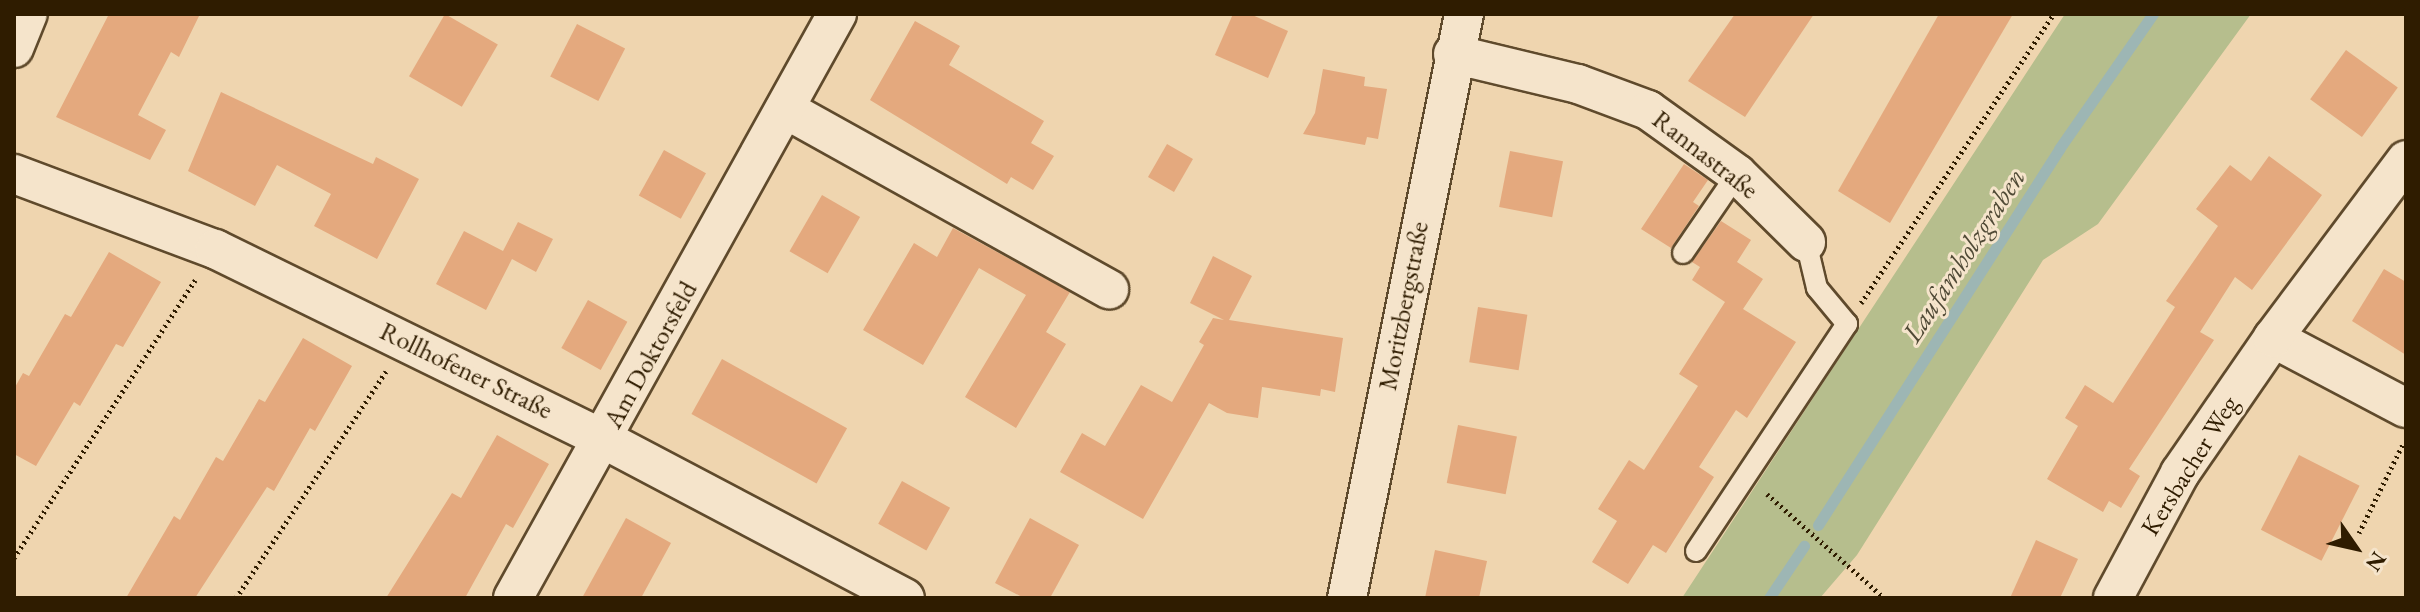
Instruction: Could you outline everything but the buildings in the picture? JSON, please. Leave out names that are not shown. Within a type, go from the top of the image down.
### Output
[{"type":"street","points":[[14,48],[28,14]]},
{"type":"street","name":"Am Doktorsfeld","points":[[513,598],[605,440],[837,14]]},
{"type":"street","name":"Moritzbergstraße","points":[[1347,598],[1453,54],[1464,14]]},
{"type":"street","name":"Rannastraße","points":[[1453,54],[1578,84],[1648,110],[1737,174],[1806,242]]},
{"type":"street","points":[[785,109],[1109,289]]},
{"type":"street","name":"Kersbacher Weg","points":[[2113,598],[2180,473],[2273,338],[2406,160]]},
{"type":"street","name":"Rollhofener Straße","points":[[14,174],[215,249],[605,440],[905,598]]},
{"type":"street","points":[[2273,338],[2406,408]]},
{"type":"lane","points":[[1683,253],[1737,174]]},
{"type":"lane","points":[[1696,551],[1847,324],[1817,288],[1806,242]]},
{"type":"path","points":[[1847,324],[2054,14]]},
{"type":"path","points":[[14,558],[215,249]]},
{"type":"path","points":[[236,598],[406,340]]},
{"type":"path","points":[[2359,533],[2406,437]]},
{"type":"path","points":[[1746,474],[1884,598]]},
{"type":"green space","points":[[2065,14],[2251,14],[2098,224],[2043,260],[1857,555],[1820,598],[1682,598]]},
{"type":"waterway","name":"Laufamholzgraben","points":[[1818,525],[2059,149],[2153,14]]},
{"type":"waterway","name":"Laufamholzgraben","points":[[1769,598],[1804,546]]}]
